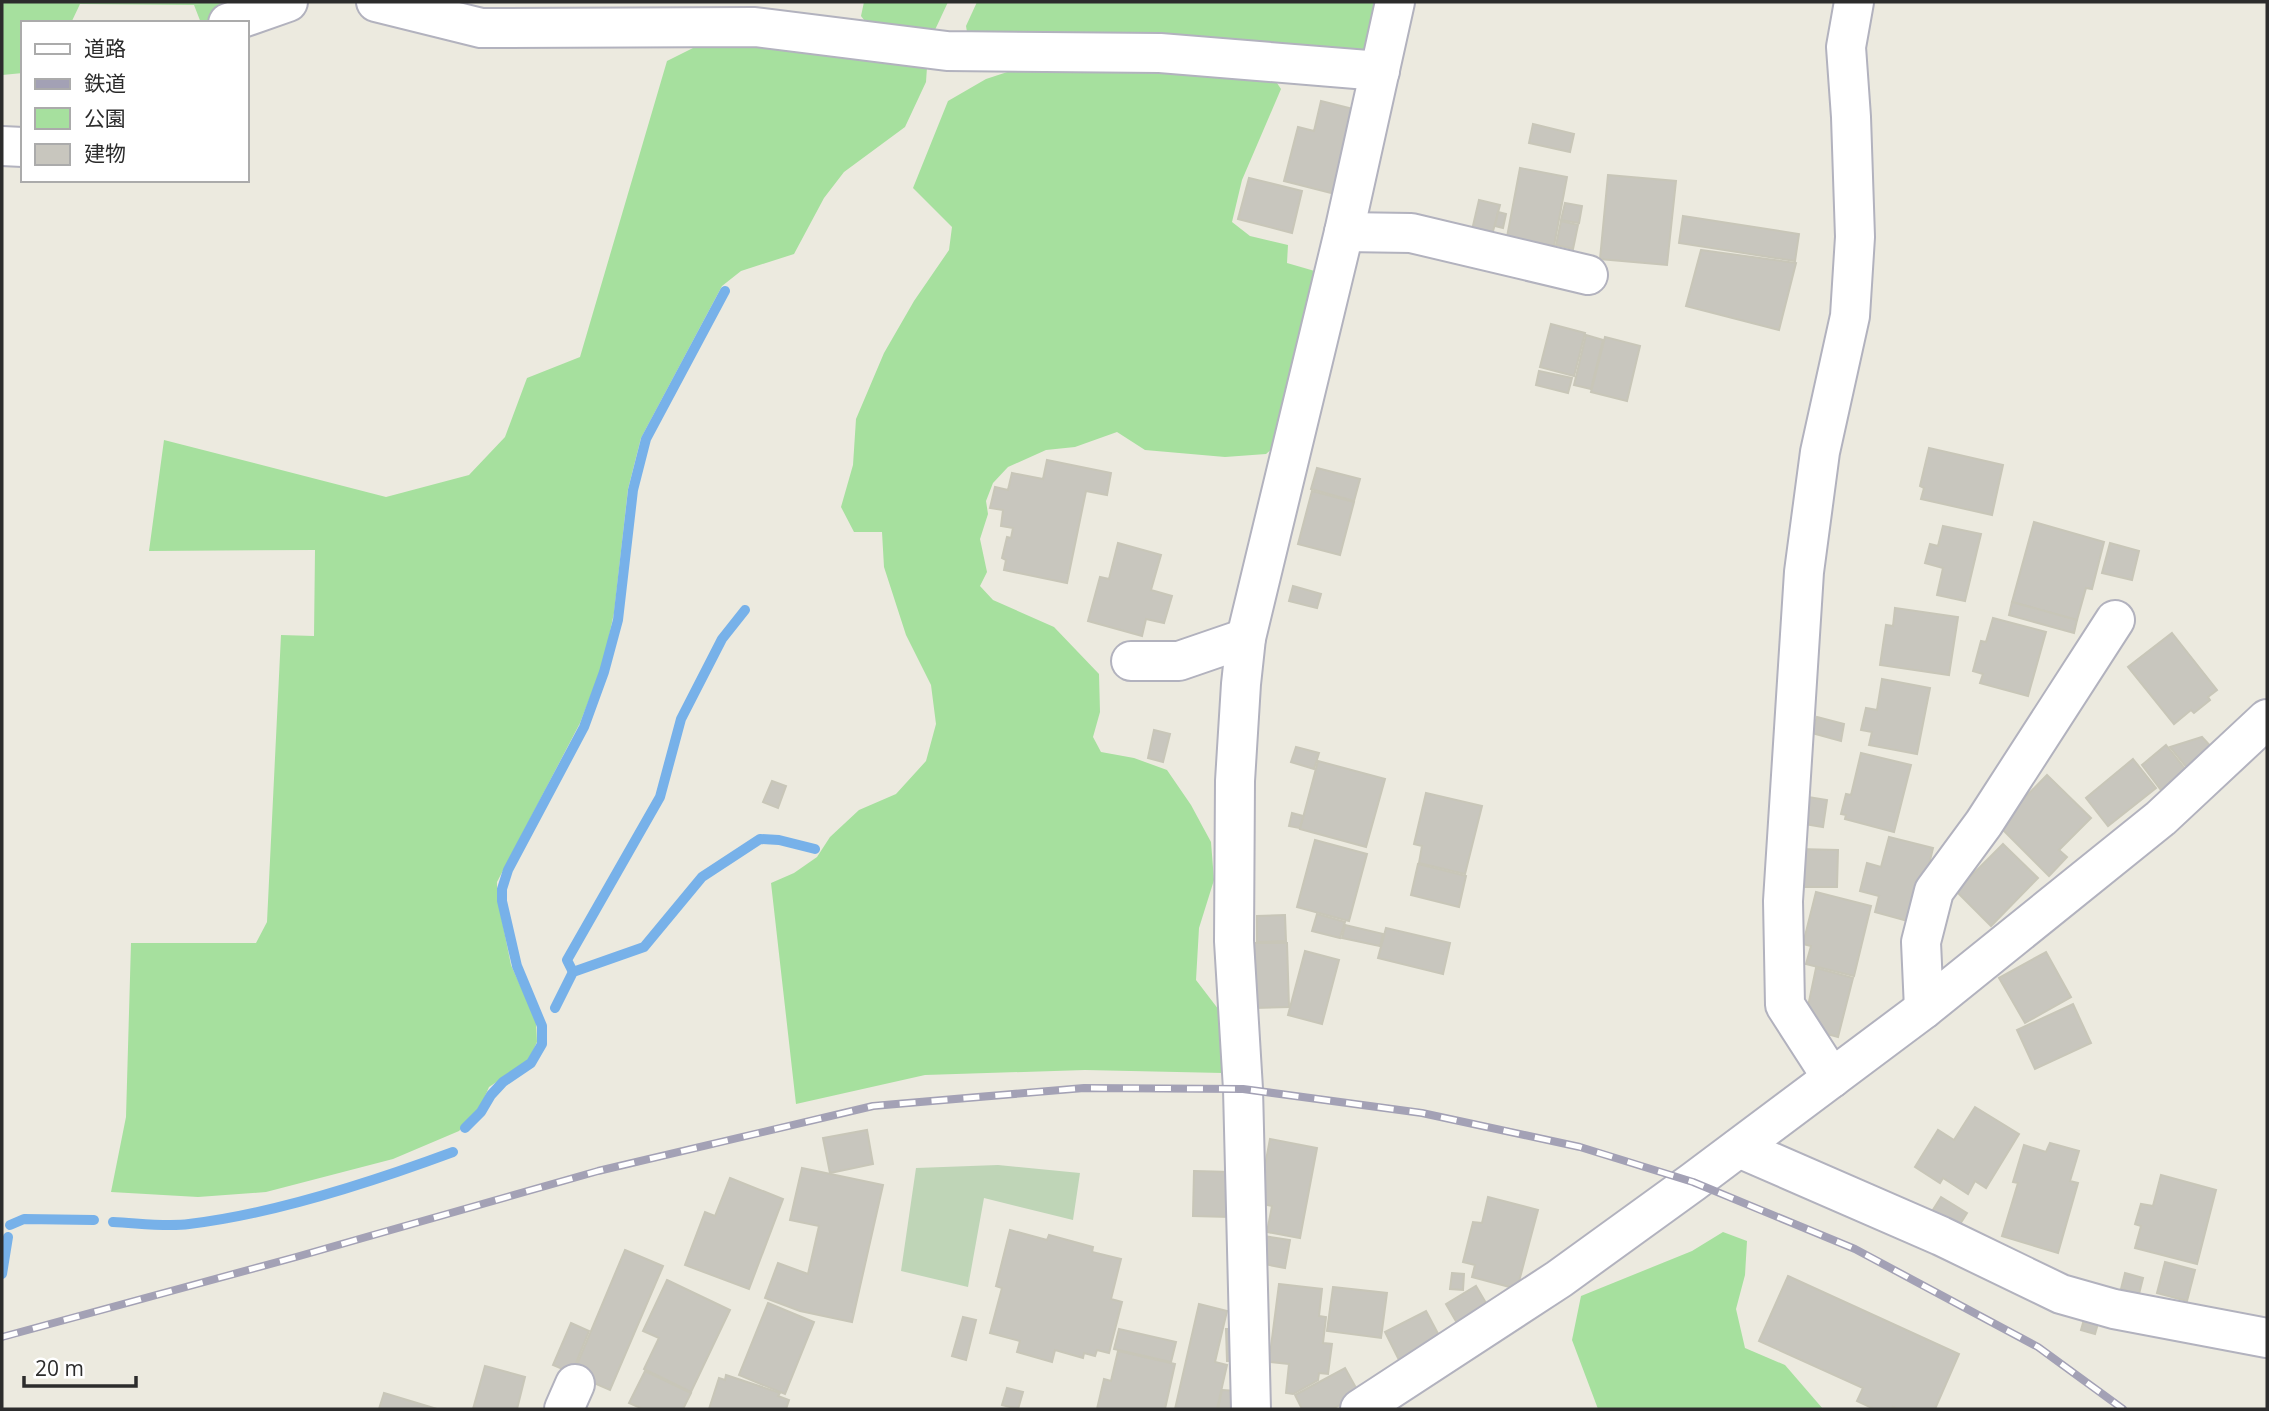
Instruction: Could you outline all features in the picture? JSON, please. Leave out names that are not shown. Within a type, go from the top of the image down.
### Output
[{"type":"street","points":[[234,21],[288,2]]},
{"type":"street","points":[[376,2],[481,28],[755,27],[947,51],[1160,53],[1380,71]]},
{"type":"street","points":[[1251,1409],[1243,1088],[1234,942],[1235,781],[1241,684],[1246,638],[1344,232],[1395,2]]},
{"type":"street","points":[[1832,1078],[1785,1005],[1783,901],[1804,572],[1819,452],[1850,316],[1855,237],[1846,47],[1854,2]]},
{"type":"street","points":[[2,146],[21,147]]},
{"type":"street","points":[[1344,232],[1410,233],[1588,275]]},
{"type":"street","points":[[1924,1009],[1921,942],[1934,891],[1984,823],[2115,620]]},
{"type":"street","points":[[1131,661],[1179,660],[1246,638]]},
{"type":"street","points":[[1360,1409],[1559,1279],[1924,1009],[2161,818],[2267,719]]},
{"type":"street","points":[[1738,1148],[1941,1236],[2061,1294],[2114,1309],[2267,1338]]},
{"type":"green space","points":[[2,2],[235,2],[211,21],[200,21],[194,5],[80,4],[72,21],[21,21],[21,73],[2,75]]},
{"type":"green space","points":[[864,2],[948,2],[934,32],[871,29],[861,16]]},
{"type":"green space","points":[[977,2],[1384,2],[1371,62],[967,32],[966,26]]},
{"type":"green space","points":[[748,41],[927,67],[926,82],[905,127],[844,172],[824,198],[794,254],[741,271],[722,286],[641,438],[628,489],[614,613],[603,664],[580,723],[497,882],[497,896],[511,965],[536,1021],[537,1042],[528,1061],[489,1087],[479,1110],[459,1131],[393,1159],[266,1192],[198,1197],[111,1192],[126,1117],[131,943],[256,943],[267,922],[281,635],[314,636],[315,550],[149,551],[164,440],[386,497],[469,475],[505,437],[527,378],[580,357],[667,61],[693,48]]},
{"type":"green space","points":[[1035,63],[1275,80],[1281,89],[1242,180],[1232,222],[1250,236],[1288,245],[1287,263],[1325,274],[1287,436],[1266,454],[1225,457],[1145,450],[1117,432],[1075,447],[1046,450],[1008,467],[993,483],[986,501],[988,514],[980,539],[987,572],[980,586],[993,600],[1054,627],[1099,674],[1100,712],[1093,737],[1101,752],[1134,758],[1167,770],[1191,805],[1211,842],[1214,880],[1199,928],[1196,980],[1222,1014],[1223,1073],[1085,1070],[925,1075],[796,1104],[771,883],[794,873],[817,857],[830,837],[859,810],[896,794],[926,761],[936,724],[931,685],[906,635],[884,567],[882,532],[854,532],[841,507],[853,465],[856,419],[884,353],[914,301],[949,250],[952,227],[913,188],[948,101],[986,79]]},
{"type":"green space","points":[[998,1165],[1080,1173],[1073,1220],[984,1198],[968,1287],[901,1271],[916,1168]]},
{"type":"green space","points":[[1723,1232],[1747,1241],[1745,1275],[1736,1309],[1745,1348],[1785,1365],[1823,1409],[1598,1409],[1572,1340],[1581,1296],[1692,1251]]},
{"type":"building","points":[[1321,101],[1365,112],[1343,196],[1284,181],[1298,127],[1314,131]]},
{"type":"building","points":[[1533,124],[1574,134],[1570,152],[1529,143]]},
{"type":"building","points":[[1520,168],[1567,177],[1554,246],[1507,237]]},
{"type":"building","points":[[1608,175],[1676,181],[1667,265],[1600,259]]},
{"type":"building","points":[[1249,178],[1302,191],[1292,233],[1238,219]]},
{"type":"building","points":[[1479,200],[1500,205],[1492,235],[1472,230]]},
{"type":"building","points":[[1565,203],[1582,206],[1579,223],[1561,220]]},
{"type":"building","points":[[1498,212],[1506,214],[1503,228],[1495,226]]},
{"type":"building","points":[[1683,216],[1799,234],[1795,261],[1679,243]]},
{"type":"building","points":[[1561,221],[1578,225],[1573,249],[1556,245]]},
{"type":"building","points":[[1701,250],[1796,263],[1779,330],[1686,306]]},
{"type":"building","points":[[1551,324],[1585,333],[1574,376],[1540,367]]},
{"type":"building","points":[[1586,335],[1603,340],[1591,389],[1574,385]]},
{"type":"building","points":[[1605,337],[1640,346],[1627,401],[1591,392]]},
{"type":"building","points":[[1539,371],[1572,378],[1568,393],[1536,385]]},
{"type":"building","points":[[1929,448],[2003,465],[1992,515],[1921,499],[1924,488],[1920,486]]},
{"type":"building","points":[[1047,460],[1111,473],[1107,495],[1086,491],[1067,583],[1004,570],[1006,560],[1002,558],[1007,537],[1011,538],[1013,528],[1001,526],[1003,510],[990,508],[995,487],[1008,490],[1012,473],[1043,479]]},
{"type":"building","points":[[1317,468],[1360,479],[1354,501],[1311,489]]},
{"type":"building","points":[[1312,491],[1354,502],[1340,555],[1298,544]]},
{"type":"building","points":[[2034,522],[2104,542],[2092,589],[2086,588],[2077,620],[2012,602]]},
{"type":"building","points":[[1943,526],[1981,534],[1965,601],[1937,595],[1943,568],[1925,563],[1930,544],[1938,546]]},
{"type":"building","points":[[1118,543],[1161,555],[1151,590],[1172,596],[1164,623],[1146,619],[1142,636],[1088,621],[1100,577],[1109,579]]},
{"type":"building","points":[[2110,543],[2139,551],[2132,580],[2102,573]]},
{"type":"building","points":[[1293,586],[1321,594],[1317,608],[1289,601]]},
{"type":"building","points":[[2012,602],[2077,620],[2074,633],[2009,615]]},
{"type":"building","points":[[1895,608],[1958,617],[1949,675],[1880,665],[1886,625],[1893,626]]},
{"type":"building","points":[[1993,618],[2046,632],[2028,696],[1980,683],[1983,674],[1973,671],[1981,641],[1986,642]]},
{"type":"building","points":[[2172,633],[2217,690],[2208,697],[2210,700],[2194,713],[2191,710],[2174,724],[2128,667]]},
{"type":"building","points":[[1882,679],[1930,688],[1917,754],[1869,745],[1872,732],[1861,730],[1866,708],[1877,710]]},
{"type":"building","points":[[1817,717],[1844,724],[1841,741],[1812,733]]},
{"type":"building","points":[[1154,730],[1170,734],[1163,762],[1148,758]]},
{"type":"building","points":[[2202,737],[2213,749],[2188,769],[2170,747]]},
{"type":"building","points":[[2166,745],[2186,770],[2161,790],[2142,765]]},
{"type":"building","points":[[1296,747],[1319,753],[1314,769],[1291,762]]},
{"type":"building","points":[[1861,753],[1911,765],[1894,832],[1845,819],[1846,815],[1841,814],[1846,794],[1851,795]]},
{"type":"building","points":[[2133,759],[2156,788],[2108,826],[2086,798]]},
{"type":"building","points":[[1318,761],[1385,779],[1366,847],[1300,829]]},
{"type":"building","points":[[2047,775],[2091,818],[2059,850],[2067,857],[2049,876],[1998,825]]},
{"type":"building","points":[[772,781],[786,786],[778,808],[763,802]]},
{"type":"building","points":[[1426,793],[1482,806],[1465,874],[1419,863],[1422,846],[1414,844]]},
{"type":"building","points":[[1796,795],[1827,800],[1823,827],[1792,822]]},
{"type":"building","points":[[1292,813],[1303,816],[1300,828],[1289,826]]},
{"type":"building","points":[[1889,837],[1933,848],[1915,923],[1875,912],[1879,896],[1860,891],[1867,863],[1881,867]]},
{"type":"building","points":[[1315,840],[1367,854],[1349,921],[1297,907]]},
{"type":"building","points":[[2003,844],[2038,878],[1991,926],[1956,891]]},
{"type":"building","points":[[1798,849],[1838,850],[1837,887],[1797,887]]},
{"type":"building","points":[[1418,864],[1466,876],[1459,907],[1411,895]]},
{"type":"building","points":[[1816,892],[1871,906],[1854,976],[1806,964],[1811,946],[1803,944]]},
{"type":"building","points":[[1317,914],[1345,922],[1340,938],[1312,931]]},
{"type":"building","points":[[1285,915],[1286,941],[1257,942],[1257,916]]},
{"type":"building","points":[[1345,925],[1383,934],[1380,946],[1342,938]]},
{"type":"building","points":[[1386,928],[1450,943],[1443,974],[1378,958]]},
{"type":"building","points":[[1253,943],[1287,943],[1289,1007],[1255,1008]]},
{"type":"building","points":[[1305,951],[1339,960],[1322,1024],[1288,1015]]},
{"type":"building","points":[[2046,952],[2071,997],[2025,1023],[1999,978]]},
{"type":"building","points":[[1816,968],[1853,978],[1838,1037],[1812,1030],[1806,1016]]},
{"type":"building","points":[[2073,1004],[2091,1043],[2035,1069],[2017,1030]]},
{"type":"building","points":[[1975,1107],[2019,1134],[1986,1188],[1975,1181],[1968,1194],[1943,1178],[1940,1183],[1915,1167],[1938,1130],[1954,1140]]},
{"type":"building","points":[[867,1130],[873,1164],[830,1173],[823,1138]]},
{"type":"building","points":[[1270,1139],[1317,1148],[1300,1238],[1267,1232],[1272,1206],[1258,1203]]},
{"type":"building","points":[[2050,1143],[2079,1151],[2070,1181],[2078,1183],[2058,1253],[2002,1236],[2018,1183],[2013,1182],[2024,1145],[2046,1152]]},
{"type":"building","points":[[802,1168],[883,1185],[852,1322],[800,1311],[765,1298],[778,1263],[808,1274],[819,1226],[790,1220]]},
{"type":"building","points":[[1194,1171],[1231,1172],[1230,1217],[1193,1216]]},
{"type":"building","points":[[2161,1175],[2216,1190],[2197,1264],[2135,1248],[2141,1226],[2135,1224],[2141,1204],[2153,1206]]},
{"type":"building","points":[[730,1178],[783,1199],[749,1289],[685,1265],[705,1212],[715,1216]]},
{"type":"building","points":[[1488,1197],[1538,1210],[1517,1289],[1472,1277],[1475,1265],[1463,1262],[1473,1222],[1482,1223]]},
{"type":"building","points":[[1941,1197],[1967,1213],[1952,1237],[1926,1221]]},
{"type":"building","points":[[1010,1230],[1047,1240],[1049,1235],[1093,1247],[1092,1252],[1121,1259],[1111,1299],[1122,1302],[1109,1353],[1097,1350],[1095,1356],[1084,1353],[1083,1358],[1055,1350],[1052,1362],[1017,1352],[1020,1341],[990,1333],[1002,1288],[996,1286]]},
{"type":"building","points":[[1264,1236],[1290,1240],[1285,1268],[1259,1263]]},
{"type":"building","points":[[625,1250],[663,1266],[610,1390],[573,1374]]},
{"type":"building","points":[[2165,1262],[2195,1270],[2187,1301],[2157,1293]]},
{"type":"building","points":[[1452,1273],[1464,1274],[1463,1290],[1450,1289]]},
{"type":"building","points":[[2125,1273],[2143,1278],[2139,1294],[2121,1289]]},
{"type":"building","points":[[1788,1276],[1959,1354],[1935,1409],[1874,1409],[1857,1401],[1863,1388],[1759,1341]]},
{"type":"building","points":[[667,1280],[730,1310],[691,1392],[644,1369],[659,1338],[643,1331]]},
{"type":"building","points":[[1279,1284],[1322,1289],[1319,1316],[1326,1317],[1323,1343],[1332,1344],[1328,1374],[1319,1373],[1318,1380],[1293,1394],[1286,1393],[1289,1364],[1269,1362]]},
{"type":"building","points":[[1476,1286],[1490,1310],[1460,1328],[1446,1304]]},
{"type":"building","points":[[1333,1287],[1387,1293],[1381,1338],[1327,1331]]},
{"type":"building","points":[[768,1303],[814,1322],[785,1394],[739,1375]]},
{"type":"building","points":[[1199,1304],[1227,1311],[1215,1362],[1227,1365],[1217,1409],[1175,1409]]},
{"type":"building","points":[[1426,1311],[1443,1343],[1401,1364],[1385,1332]]},
{"type":"building","points":[[2085,1316],[2099,1320],[2095,1334],[2081,1330]]},
{"type":"building","points":[[963,1317],[976,1320],[966,1360],[952,1356]]},
{"type":"building","points":[[571,1323],[589,1331],[572,1373],[553,1365]]},
{"type":"building","points":[[1119,1329],[1176,1342],[1171,1362],[1114,1349]]},
{"type":"building","points":[[1226,1329],[1235,1329],[1235,1361],[1227,1361]]},
{"type":"building","points":[[1118,1351],[1175,1364],[1165,1409],[1097,1409],[1104,1379],[1111,1381]]},
{"type":"building","points":[[485,1366],[525,1377],[517,1409],[473,1409]]},
{"type":"building","points":[[1345,1368],[1360,1395],[1332,1409],[1302,1409],[1295,1395]]},
{"type":"building","points":[[645,1371],[691,1393],[683,1409],[643,1409],[629,1403]]},
{"type":"building","points":[[726,1375],[780,1393],[778,1396],[789,1400],[786,1409],[709,1409],[719,1378],[725,1380]]},
{"type":"building","points":[[1007,1388],[1023,1392],[1018,1409],[1002,1405]]},
{"type":"building","points":[[1222,1390],[1236,1391],[1236,1409],[1218,1409]]},
{"type":"building","points":[[384,1393],[437,1409],[379,1409]]},
{"type":"waterway","points":[[465,1128],[481,1112],[503,1082],[531,1063],[542,1044],[542,1026],[517,966],[502,901],[502,889],[508,870],[584,727],[604,672],[618,620],[633,490],[646,439],[725,291]]},
{"type":"waterway","points":[[573,972],[567,960],[660,797],[681,719],[722,639],[745,610]]},
{"type":"waterway","points":[[555,1008],[573,972],[644,947],[702,877],[760,839],[779,840],[815,849]]},
{"type":"waterway","points":[[113,1222],[180,1225],[255,1213],[357,1185],[453,1152]]},
{"type":"waterway","points":[[10,1225],[24,1219],[94,1220]]},
{"type":"waterway","points":[[2,1274],[8,1237]]},
{"type":"railway","points":[[2,1337],[598,1171],[873,1106],[1084,1088],[1243,1089],[1422,1113],[1580,1147],[1693,1182],[1855,1249],[2038,1347],[2123,1409]]}]
